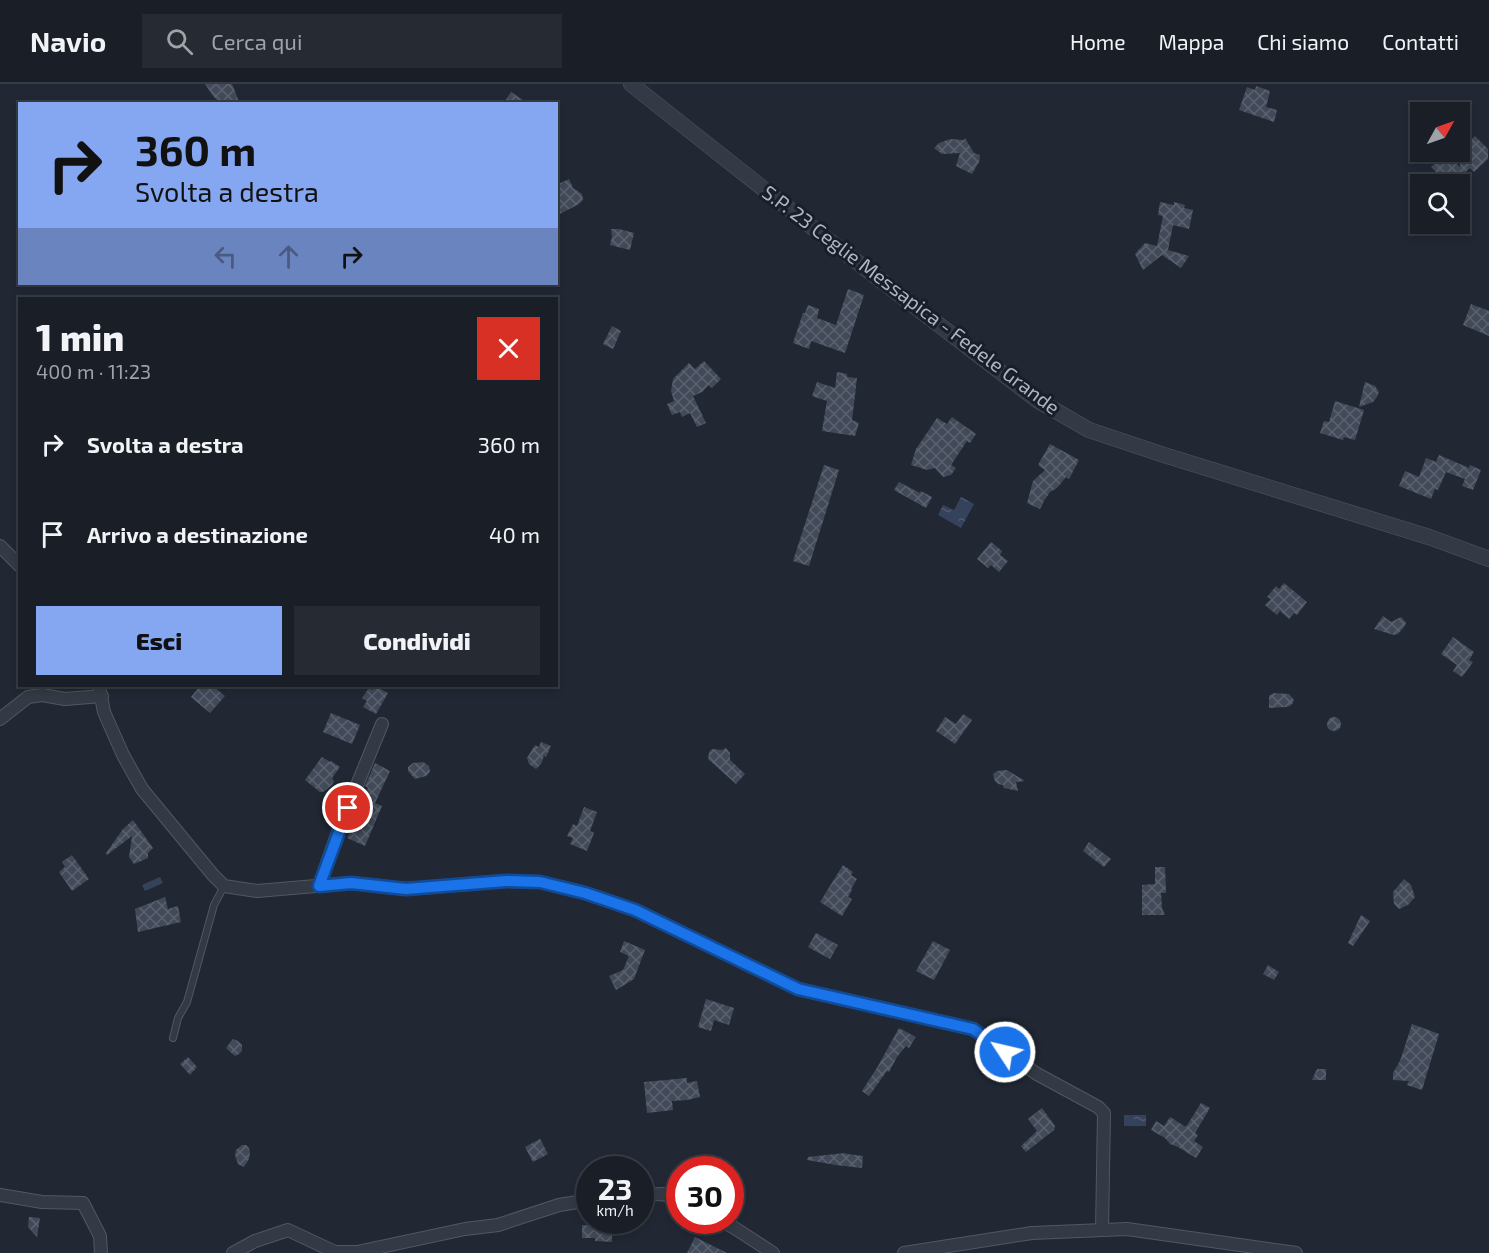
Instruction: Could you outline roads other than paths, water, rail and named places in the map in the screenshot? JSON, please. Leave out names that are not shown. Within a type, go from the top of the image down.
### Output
[{"type":"street","name":"S.P. 23 Ceglie Messapica - Fedele Grande","points":[[631,84],[827,240],[1037,400],[1089,430],[1429,537],[1489,560]]},
{"type":"street","points":[[0,546],[18,564]]},
{"type":"street","points":[[0,719],[28,697],[42,695],[65,699],[100,691],[105,712],[123,755],[142,789],[224,886],[257,891],[351,883],[406,889],[506,881],[540,882],[585,893],[635,910],[798,989],[973,1029],[1037,1074],[1098,1107],[1104,1113],[1102,1230]]},
{"type":"street","points":[[319,886],[339,829],[382,724]]},
{"type":"street","points":[[0,1195],[42,1202],[83,1203],[100,1236],[101,1253]]},
{"type":"street","points":[[233,1253],[255,1241],[288,1230],[335,1252],[357,1252],[465,1229],[498,1225],[559,1205],[576,1202]]},
{"type":"street","points":[[904,1253],[1032,1233],[1128,1229],[1236,1249],[1296,1253]]},
{"type":"street","points":[[744,1234],[773,1253]]},
{"type":"lane","points":[[172,1038],[178,1018],[187,1002],[214,905],[224,886]]},
{"type":"water","points":[[961,497],[974,504],[961,528],[938,515],[943,505],[954,510]]},
{"type":"water","points":[[160,877],[163,883],[145,891],[142,885]]},
{"type":"water","points":[[1124,1115],[1146,1115],[1146,1126],[1124,1126]]}]
